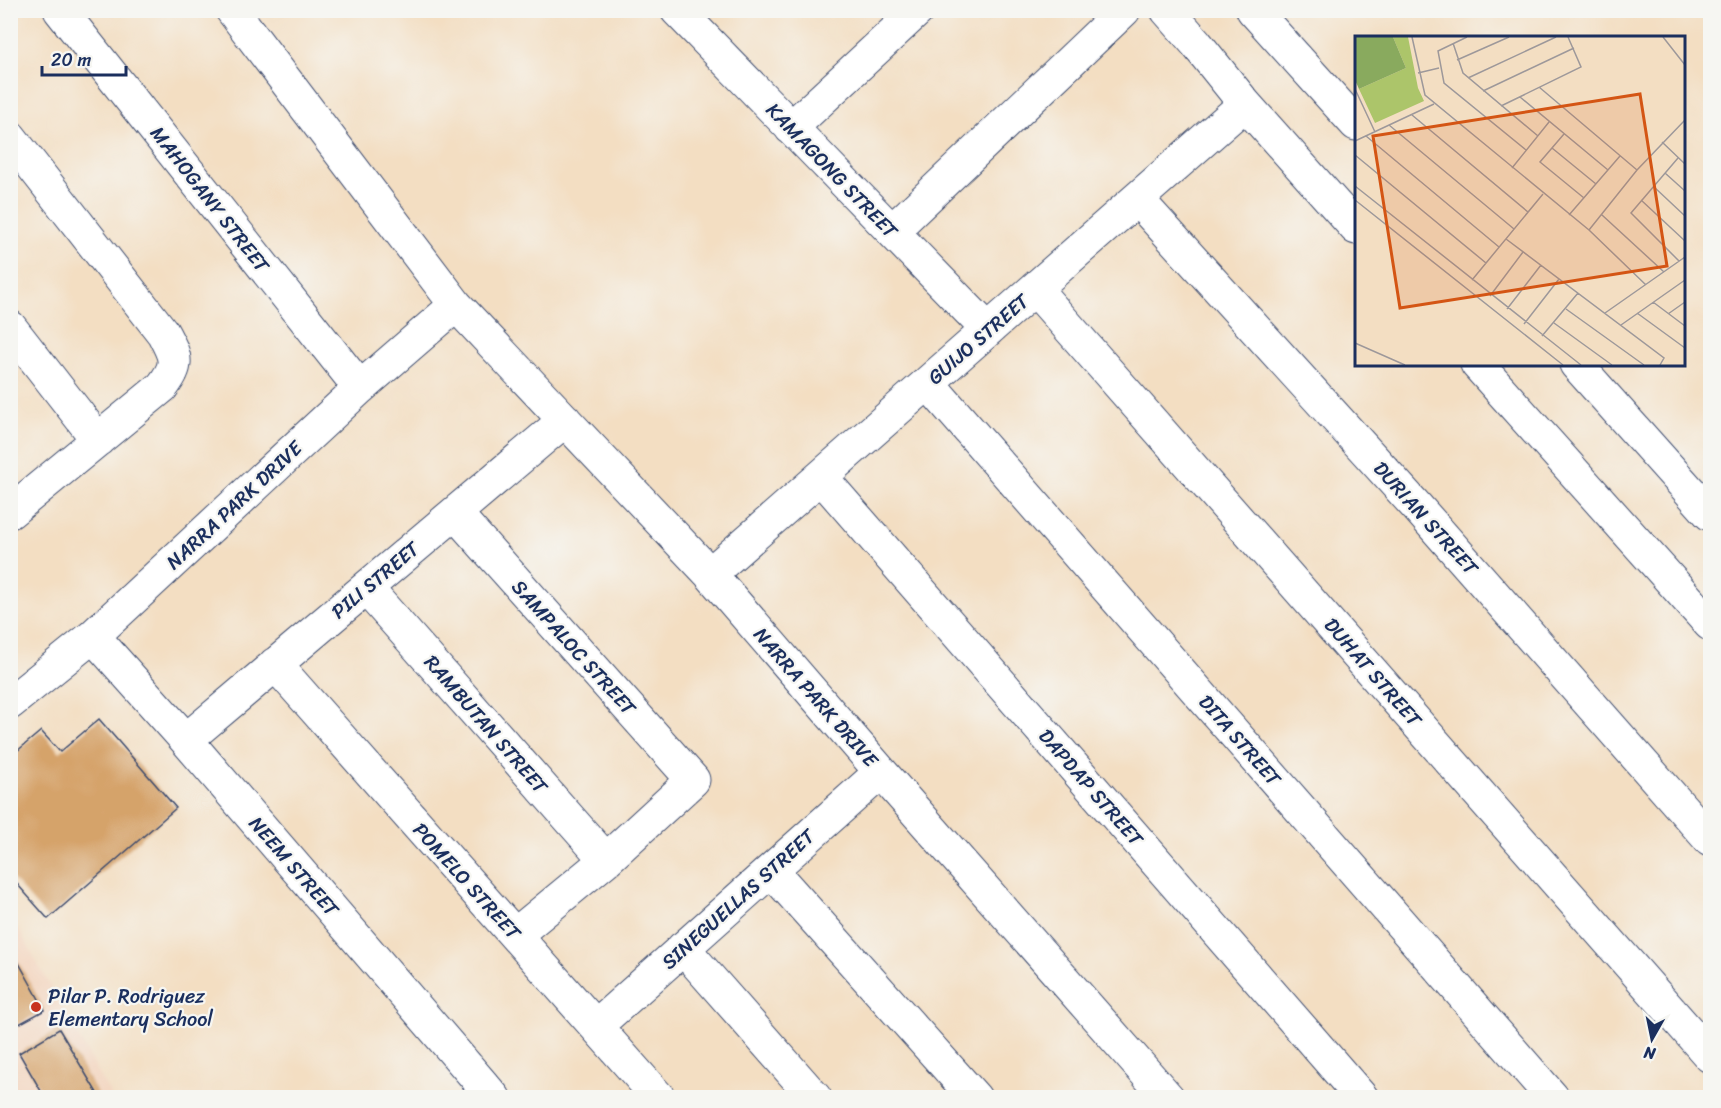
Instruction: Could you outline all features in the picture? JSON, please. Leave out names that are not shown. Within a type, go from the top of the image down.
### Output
[{"type":"street","name":"MAHOGANY STREET","points":[[60,10],[360,388]]},
{"type":"street","name":"NARRA PARK DRIVE","points":[[232,10],[456,305],[710,574],[880,772],[1168,1098]]},
{"type":"street","points":[[791,128],[918,10]]},
{"type":"street","points":[[892,231],[1124,10]]},
{"type":"street","points":[[1167,10],[1245,104],[1355,227]]},
{"type":"street","points":[[1253,10],[1355,123]]},
{"type":"street","name":"KAMAGONG STREET","points":[[693,16],[791,128],[988,330]]},
{"type":"street","name":"GUIJO STREET","points":[[710,574],[1245,104]]},
{"type":"street","points":[[10,137],[163,333],[175,360],[172,374],[162,387],[10,512]]},
{"type":"street","name":"DURIAN STREET","points":[[1137,199],[1417,507],[1710,840]]},
{"type":"street","name":"DUHAT STREET","points":[[1035,289],[1710,1056]]},
{"type":"street","name":"NARRA PARK DRIVE","points":[[10,704],[93,636],[360,388],[456,305]]},
{"type":"street","points":[[10,327],[98,440]]},
{"type":"street","points":[[1479,366],[1710,624]]},
{"type":"street","points":[[1578,366],[1710,514]]},
{"type":"street","name":"DITA STREET","points":[[928,383],[1553,1098]]},
{"type":"street","name":"PILI STREET","points":[[186,740],[565,420]]},
{"type":"street","name":"DAPDAP STREET","points":[[821,477],[1362,1098]]},
{"type":"street","name":"SAMPALOC STREET","points":[[455,513],[693,780],[606,860]]},
{"type":"street","name":"RAMBUTAN STREET","points":[[366,588],[606,860]]},
{"type":"street","name":"NEEM STREET","points":[[93,636],[186,740],[494,1098]]},
{"type":"street","name":"POMELO STREET","points":[[275,664],[659,1098]]},
{"type":"street","name":"SINEGUELLAS STREET","points":[[597,1026],[880,772]]},
{"type":"street","points":[[515,935],[606,860]]},
{"type":"street","points":[[771,870],[975,1098]]},
{"type":"street","points":[[683,948],[815,1098]]},
{"type":"shaded area","name":"Pilar P. Rodriguez Elementary School","points":[[11,916],[112,1097],[11,1097]]},
{"type":"building","points":[[99,719],[176,808],[48,919],[10,876],[10,795],[13,793],[10,791],[10,757],[41,731],[60,752]]},
{"type":"building","points":[[10,947],[45,1010],[10,1029]]},
{"type":"building","points":[[59,1029],[100,1098],[45,1098],[19,1053]]},
{"type":"place","name":"Pilar P. Rodriguez Elementary School","points":[[36,1007]]}]
